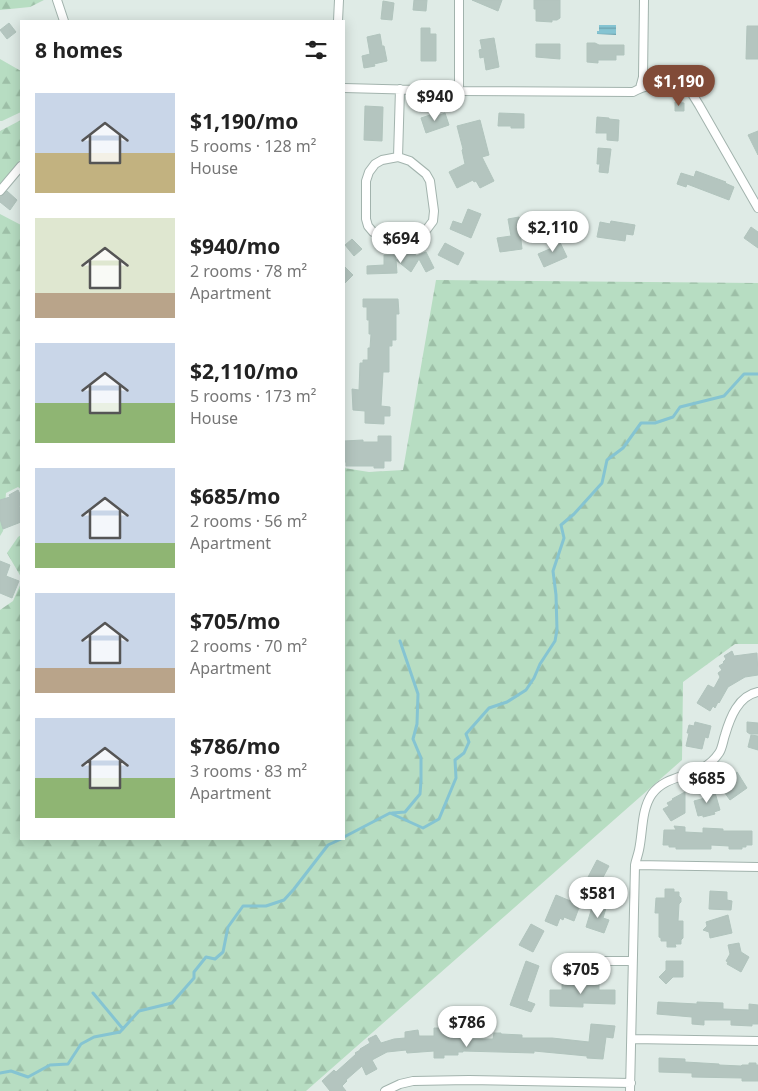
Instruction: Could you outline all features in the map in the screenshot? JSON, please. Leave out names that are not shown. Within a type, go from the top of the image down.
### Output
[{"type":"street","points":[[57,0],[64,20]]},
{"type":"street","points":[[338,20],[339,0]]},
{"type":"street","points":[[459,0],[459,91]]},
{"type":"street","points":[[640,88],[643,77],[644,0]]},
{"type":"street","points":[[345,88],[633,92],[640,88],[682,80],[758,208]]},
{"type":"street","points":[[398,157],[400,89]]},
{"type":"street","points":[[398,157],[410,161],[426,174],[430,181],[434,211],[433,220],[428,229],[418,233],[390,237],[372,232],[368,226],[366,219],[366,181],[369,172],[375,164],[382,160],[398,157]]},
{"type":"street","points":[[0,191],[20,167]]},
{"type":"street","points":[[384,1091],[413,1081],[469,1080],[630,1087],[635,865],[646,805],[659,786],[669,780],[698,771],[710,764],[720,752],[735,708],[753,693],[758,692]]},
{"type":"street","points":[[635,865],[758,867]]},
{"type":"street","points":[[565,960],[632,961]]},
{"type":"street","points":[[632,1039],[758,1041]]},
{"type":"green space","points":[[0,0],[44,0],[30,7],[0,10]]},
{"type":"green space","points":[[0,59],[20,70],[20,112],[0,121]]},
{"type":"green space","points":[[20,121],[20,160],[0,184],[0,131]]},
{"type":"green space","points":[[0,214],[20,224],[20,488],[18,487],[6,493],[3,531],[0,536]]},
{"type":"green space","points":[[436,280],[758,283],[758,644],[735,644],[683,682],[682,760],[306,1091],[0,1091],[0,610],[13,601],[20,585],[20,840],[345,840],[345,468],[369,472],[403,470]]},
{"type":"green space","points":[[20,536],[20,575],[7,553]]},
{"type":"water","points":[[599,25],[616,25],[616,35],[597,34]]},
{"type":"building","points":[[414,0],[427,0],[426,11],[413,10]]},
{"type":"building","points":[[472,0],[502,0],[498,11]]},
{"type":"building","points":[[534,0],[560,0],[560,18],[552,20],[552,22],[536,21]]},
{"type":"building","points":[[383,1],[394,3],[392,20],[381,19]]},
{"type":"building","points":[[9,23],[16,32],[7,39],[0,30]]},
{"type":"building","points":[[747,26],[758,26],[758,59],[746,59]]},
{"type":"building","points":[[421,28],[430,28],[430,34],[436,34],[436,61],[421,61]]},
{"type":"building","points":[[380,34],[387,61],[364,68],[362,56],[370,54],[367,37]]},
{"type":"building","points":[[494,38],[499,67],[486,70],[484,57],[480,58],[479,50],[482,49],[480,40]]},
{"type":"building","points":[[587,43],[624,45],[624,55],[616,55],[616,60],[598,60],[598,63],[587,62]]},
{"type":"building","points":[[536,44],[560,44],[560,59],[536,57]]},
{"type":"building","points":[[675,102],[684,103],[684,111],[675,111]]},
{"type":"building","points":[[365,106],[383,107],[382,141],[364,140]]},
{"type":"building","points":[[436,113],[437,116],[445,113],[449,125],[426,133],[421,118]]},
{"type":"building","points":[[499,113],[524,114],[524,128],[498,126]]},
{"type":"building","points":[[597,117],[619,120],[618,141],[607,140],[607,133],[596,133]]},
{"type":"building","points":[[480,120],[489,155],[482,157],[494,181],[480,188],[476,181],[474,182],[473,180],[457,188],[449,172],[465,164],[457,126]]},
{"type":"building","points":[[758,131],[758,155],[748,135]]},
{"type":"building","points":[[598,148],[611,149],[608,173],[599,172],[600,164],[597,164]]},
{"type":"building","points":[[696,171],[726,182],[734,187],[729,200],[687,184],[686,187],[677,184],[681,173],[694,177]]},
{"type":"building","points":[[7,191],[17,200],[10,210],[0,202],[0,197]]},
{"type":"building","points":[[468,209],[481,214],[471,238],[450,229],[453,221],[462,224]]},
{"type":"building","points":[[519,217],[522,230],[520,231],[522,249],[500,252],[497,238],[511,236],[508,219]]},
{"type":"building","points":[[611,221],[635,225],[633,235],[626,234],[625,241],[597,237],[600,222],[610,224]]},
{"type":"building","points":[[751,227],[758,232],[758,248],[744,238]]},
{"type":"building","points":[[557,236],[567,257],[544,267],[538,254],[552,248],[548,240]]},
{"type":"building","points":[[352,239],[362,249],[354,256],[345,245]]},
{"type":"building","points":[[445,243],[464,253],[458,265],[438,255]]},
{"type":"building","points":[[413,250],[416,256],[426,252],[434,268],[426,272],[419,259],[411,272],[396,260]]},
{"type":"building","points":[[384,255],[396,255],[397,273],[367,274],[367,266],[384,265]]},
{"type":"building","points":[[345,267],[353,275],[345,283]]},
{"type":"building","points":[[363,299],[398,299],[399,314],[396,314],[396,340],[392,340],[392,346],[389,346],[389,372],[383,372],[381,406],[390,407],[390,416],[384,416],[384,424],[365,423],[365,411],[353,410],[352,389],[359,390],[360,363],[363,363],[363,360],[368,360],[368,348],[370,348],[369,320],[367,320],[367,307],[363,307]]},
{"type":"building","points":[[378,436],[391,436],[391,461],[384,461],[384,468],[346,466],[345,441],[363,440],[363,442],[378,442]]},
{"type":"building","points":[[18,490],[20,494],[20,522],[3,529],[0,519],[0,500],[10,497],[9,495]]},
{"type":"building","points":[[0,561],[10,565],[6,576],[19,581],[12,598],[0,593]]},
{"type":"building","points":[[732,651],[734,656],[757,653],[758,675],[745,677],[728,687],[719,703],[715,708],[713,706],[710,711],[697,703],[708,685],[714,688],[720,677],[718,673],[722,670],[719,666],[726,659],[724,656]]},
{"type":"building","points":[[695,722],[711,726],[708,738],[705,737],[702,749],[686,746],[689,725],[694,726]]},
{"type":"building","points":[[747,722],[758,723],[758,734],[747,732]]},
{"type":"building","points":[[751,735],[758,736],[758,750],[748,747]]},
{"type":"building","points":[[737,772],[747,788],[730,800],[717,782],[727,775],[729,777]]},
{"type":"building","points":[[714,789],[720,810],[714,812],[715,814],[703,817],[703,815],[698,816],[694,801],[705,798],[703,792]]},
{"type":"building","points":[[685,792],[685,813],[671,821],[663,809],[669,806],[667,803],[672,799]]},
{"type":"building","points":[[674,826],[685,827],[685,832],[703,833],[703,828],[723,829],[723,831],[752,831],[752,845],[746,845],[742,849],[729,849],[729,846],[711,845],[711,849],[676,849],[676,847],[663,845],[664,830],[676,830]]},
{"type":"building","points":[[597,860],[609,866],[600,883],[587,879]]},
{"type":"building","points":[[665,889],[674,889],[674,892],[679,892],[681,898],[678,921],[683,921],[683,938],[681,944],[675,944],[676,947],[667,947],[667,941],[661,941],[659,937],[659,913],[655,913],[656,898],[665,898]]},
{"type":"building","points":[[710,891],[727,892],[727,900],[732,901],[731,910],[709,909]]},
{"type":"building","points":[[556,895],[580,905],[574,921],[564,917],[563,920],[560,918],[557,926],[545,921]]},
{"type":"building","points":[[593,904],[606,908],[603,918],[609,920],[604,933],[586,927]]},
{"type":"building","points":[[728,915],[732,933],[710,938],[709,932],[703,930],[707,926],[706,922]]},
{"type":"building","points":[[531,924],[544,931],[533,952],[519,945]]},
{"type":"building","points":[[739,943],[741,952],[749,957],[741,972],[727,964],[728,962],[726,961],[730,954],[728,945]]},
{"type":"building","points":[[526,961],[539,966],[527,1001],[535,1004],[531,1012],[510,1005]]},
{"type":"building","points":[[666,961],[683,961],[683,977],[673,977],[666,984],[659,977],[666,970]]},
{"type":"building","points":[[562,982],[599,983],[599,990],[615,990],[615,1004],[583,1003],[583,1007],[550,1006],[550,990],[562,990]]},
{"type":"building","points":[[658,1002],[723,1003],[723,1009],[749,1010],[749,1004],[758,1005],[758,1024],[752,1024],[752,1026],[731,1025],[731,1020],[704,1020],[704,1025],[692,1024],[692,1017],[657,1014]]},
{"type":"building","points":[[591,1024],[615,1026],[613,1038],[606,1037],[603,1059],[534,1051],[534,1053],[463,1051],[458,1052],[458,1055],[444,1055],[444,1058],[434,1058],[434,1051],[407,1053],[406,1050],[387,1052],[372,1060],[377,1069],[366,1075],[362,1066],[342,1086],[346,1091],[330,1091],[322,1081],[334,1070],[336,1072],[355,1053],[370,1043],[368,1039],[376,1035],[381,1043],[405,1038],[405,1032],[418,1030],[419,1036],[434,1036],[434,1028],[463,1028],[463,1039],[493,1039],[494,1033],[501,1033],[522,1035],[522,1038],[552,1038],[589,1042]]},
{"type":"building","points":[[659,1058],[685,1059],[685,1062],[719,1065],[741,1066],[756,1063],[758,1065],[758,1081],[742,1081],[742,1078],[692,1077],[692,1073],[659,1072]]},
{"type":"waterway","points":[[345,836],[390,813],[423,828],[439,819],[456,778],[455,760],[464,753],[469,742],[466,734],[489,708],[507,702],[526,690],[555,641],[557,630],[553,571],[564,538],[561,525],[574,514],[602,483],[607,460],[623,448],[641,423],[655,423],[673,417],[680,407],[724,396],[744,374],[758,374]]},
{"type":"waterway","points":[[392,813],[405,812],[420,794],[421,781],[421,758],[413,739],[417,724],[418,694],[400,641]]},
{"type":"waterway","points":[[0,1073],[11,1071],[28,1077],[50,1065],[68,1064],[81,1044],[94,1037],[120,1032],[139,1011],[172,1003],[194,978],[194,972],[206,957],[215,959],[223,952],[228,927],[243,906],[266,906],[284,900],[328,845],[339,840]]},
{"type":"waterway","points":[[93,993],[123,1029]]}]
